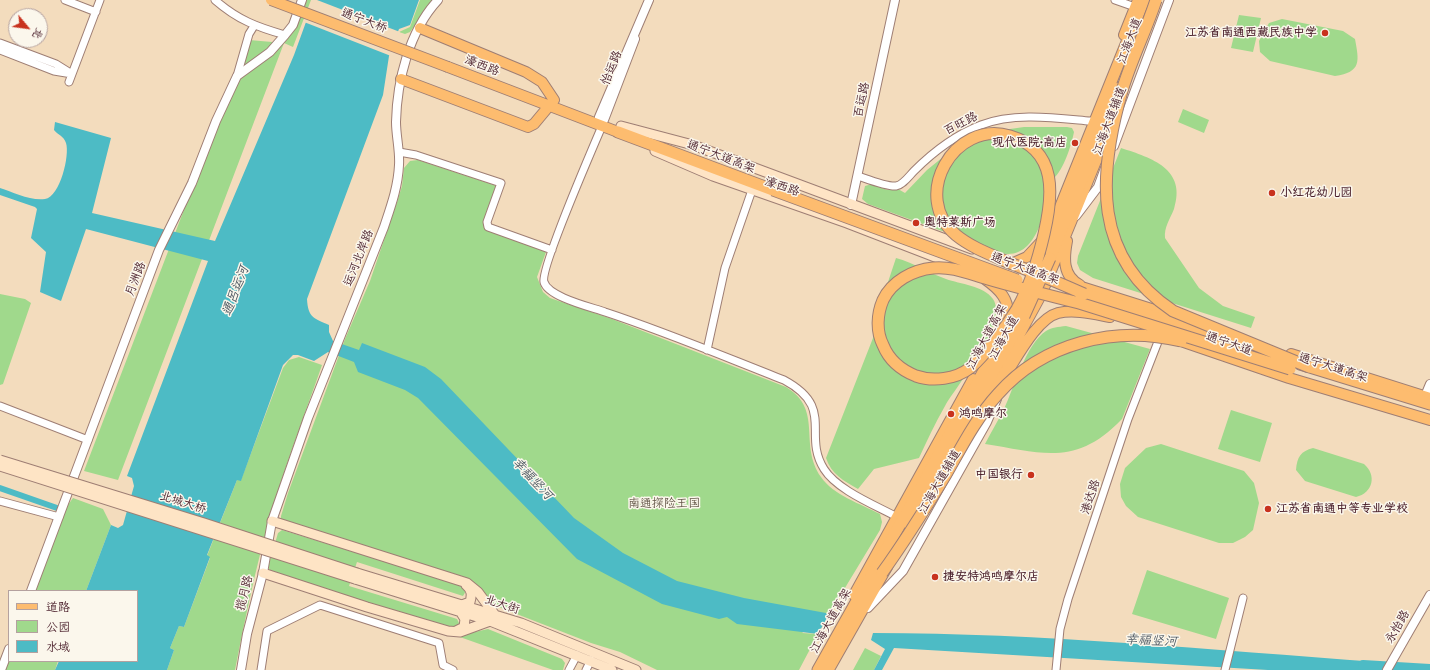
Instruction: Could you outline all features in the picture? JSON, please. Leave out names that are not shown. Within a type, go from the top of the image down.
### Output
[{"type":"highway","name":"江海大道高架","points":[[818,670],[921,487],[1017,308],[1039,260],[1144,0]]},
{"type":"highway","name":"江海大道高架","points":[[828,670],[1024,316],[1050,258],[1154,0]]},
{"type":"highway","points":[[1154,0],[1122,90],[1110,139],[1106,170],[1106,193],[1110,224],[1116,244],[1127,267],[1140,283],[1160,302],[1173,311],[1308,367]]},
{"type":"highway","name":"通宁大道高架","points":[[620,129],[774,187],[1290,369],[1430,411]]},
{"type":"highway","points":[[1039,260],[1051,206],[1049,172],[1039,155],[1024,142],[1003,134],[983,135],[963,144],[955,150],[944,165],[938,181],[938,205],[951,230],[968,243],[992,255],[1086,296]]},
{"type":"highway","points":[[1017,308],[981,356],[969,369],[947,378],[921,378],[908,373],[898,367],[890,358],[880,338],[879,315],[885,297],[891,288],[910,274],[933,268],[949,268],[1086,296]]},
{"type":"highway","name":"通宁大道高架","points":[[1086,296],[1308,367],[1428,399]]},
{"type":"highway","points":[[882,573],[916,525],[976,423],[997,394],[1033,363],[1050,354],[1073,344],[1111,336],[1147,336],[1178,340],[1246,360],[1290,369]]},
{"type":"main road","name":"通宁大桥","points":[[271,0],[449,64]]},
{"type":"main road","name":"通宁大桥","points":[[289,0],[449,64]]},
{"type":"main road","name":"江海大道","points":[[834,670],[979,410],[1040,295],[1071,223],[1160,0]]},
{"type":"main road","name":"江海大道","points":[[812,670],[1007,319],[1022,289],[1136,4]]},
{"type":"main road","points":[[401,79],[528,127],[534,124],[551,103],[542,82],[526,72],[420,28]]},
{"type":"main road","name":"濠西路","points":[[449,64],[602,121],[620,129],[678,162],[752,190],[847,223],[1022,289]]},
{"type":"main road","name":"濠西路","points":[[620,129],[693,145],[1029,270]]},
{"type":"main road","points":[[1071,223],[1066,251],[1066,268],[1069,277],[1076,283],[1086,296]]},
{"type":"main road","points":[[1011,264],[1027,257],[1041,242]]},
{"type":"main road","name":"通宁大道","points":[[1029,270],[1049,276],[1086,296],[1428,399]]},
{"type":"main road","points":[[977,273],[993,284],[1004,297],[1008,306],[1007,319]]},
{"type":"main road","name":"通宁大道","points":[[1022,289],[1290,378],[1430,420]]},
{"type":"main road","points":[[979,410],[1009,371],[1035,329],[1047,317],[1058,313],[1070,312],[1110,317]]},
{"type":"main road","name":"北城大桥","points":[[0,460],[204,522],[356,576]]},
{"type":"main road","name":"北城大桥","points":[[0,466],[356,576]]},
{"type":"main road","points":[[263,573],[367,607],[454,632],[467,630],[493,618],[478,592],[460,580],[272,521]]},
{"type":"main road","name":"北大街","points":[[356,576],[493,618],[613,659],[636,670]]},
{"type":"main road","points":[[454,632],[464,627],[465,619],[461,608],[470,602],[472,596],[470,588],[460,580]]},
{"type":"main road","name":"北大街","points":[[493,618],[612,670]]},
{"type":"street","points":[[65,0],[96,12]]},
{"type":"street","points":[[69,82],[100,0]]},
{"type":"street","points":[[215,0],[227,10],[254,26],[285,35]]},
{"type":"street","name":"月洲路","points":[[31,590],[160,250],[170,225],[192,183],[216,121],[237,76],[270,52],[285,35],[293,25],[302,0]]},
{"type":"street","name":"运河北岸路","points":[[272,521],[289,469],[328,370],[341,332],[370,263],[396,189],[399,152],[396,124],[397,97],[404,63],[431,7],[438,0]]},
{"type":"street","name":"怡运路","points":[[602,121],[633,48],[639,24],[649,0]]},
{"type":"street","name":"百运路","points":[[851,205],[895,0]]},
{"type":"street","points":[[1115,0],[1136,4]]},
{"type":"street","name":"江海大道辅道","points":[[1071,223],[1098,187],[1169,0]]},
{"type":"street","points":[[237,76],[249,34],[254,26]]},
{"type":"street","points":[[0,43],[56,64],[72,74]]},
{"type":"street","points":[[0,50],[54,71],[72,74]]},
{"type":"street","name":"百旺路","points":[[858,176],[894,186],[901,185],[928,158],[947,143],[983,124],[999,120],[1020,118],[1090,121]]},
{"type":"street","points":[[602,121],[544,274],[544,282],[549,290],[559,296],[612,314],[784,380],[805,394],[813,408],[817,448],[823,468],[830,477],[843,488],[897,517]]},
{"type":"street","points":[[399,152],[416,155],[501,183],[487,222],[488,227],[552,250]]},
{"type":"street","points":[[707,350],[725,268],[752,190]]},
{"type":"street","name":"港达路","points":[[1056,670],[1060,628],[1068,599],[1128,418],[1161,334]]},
{"type":"street","name":"江海大道辅道","points":[[868,608],[903,571],[988,422],[1009,371],[1009,355]]},
{"type":"street","points":[[1428,399],[1430,384]]},
{"type":"street","points":[[0,406],[88,440]]},
{"type":"street","points":[[0,501],[59,517]]},
{"type":"street","name":"揽月路","points":[[241,670],[247,634],[263,573],[272,521]]},
{"type":"street","name":"永怡路","points":[[1387,670],[1430,595]]},
{"type":"street","points":[[1225,670],[1243,598]]},
{"type":"street","points":[[261,670],[267,631],[320,605],[439,643],[443,665],[453,670]]},
{"type":"street","points":[[1,670],[8,652]]},
{"type":"street","points":[[569,670],[577,655]]},
{"type":"street","points":[[586,670],[591,660]]},
{"type":"green space","points":[[307,0],[311,0],[293,47],[284,43],[294,31]]},
{"type":"green space","points":[[420,0],[433,0],[410,32],[405,34],[399,32],[410,27]]},
{"type":"green space","points":[[1239,15],[1261,18],[1253,52],[1231,48]]},
{"type":"green space","points":[[1282,19],[1343,31],[1355,39],[1358,59],[1357,64],[1350,72],[1335,76],[1270,61],[1260,52],[1259,41],[1269,23]]},
{"type":"green space","points":[[249,40],[284,43],[118,480],[84,471]]},
{"type":"green space","points":[[1183,109],[1209,120],[1204,133],[1178,122]]},
{"type":"green space","points":[[1024,127],[1067,127],[1072,128],[1074,132],[1064,163],[1053,179],[1038,230],[1032,241],[1024,249],[1013,254],[993,251],[948,232],[868,204],[862,199],[865,186],[872,184],[887,190],[898,189],[905,193],[927,170],[953,149],[989,132]]},
{"type":"green space","points":[[1121,148],[1155,161],[1164,167],[1171,175],[1176,184],[1177,195],[1174,209],[1166,227],[1165,238],[1199,288],[1223,306],[1255,317],[1251,328],[1093,278],[1080,270],[1077,263],[1078,256]]},
{"type":"green space","name":"南通探险王国","points":[[418,160],[497,186],[484,225],[485,229],[546,252],[537,277],[543,292],[550,298],[612,319],[786,387],[797,396],[804,406],[808,417],[811,452],[814,465],[821,477],[840,494],[880,514],[882,522],[880,530],[828,616],[827,614],[802,633],[818,634],[799,670],[657,670],[620,652],[591,643],[491,604],[478,588],[281,521],[281,516],[288,493],[345,339],[370,281],[402,186],[404,168],[410,161]]},
{"type":"green space","points":[[896,258],[946,279],[984,291],[993,299],[996,310],[994,323],[980,354],[941,412],[919,458],[874,469],[858,489],[835,473],[828,464],[826,458],[873,338],[873,327]]},
{"type":"green space","points":[[0,294],[25,299],[31,303],[3,384],[0,385]]},
{"type":"green space","points":[[1066,326],[1150,349],[1122,419],[1105,434],[1089,444],[1074,450],[1058,453],[1024,451],[985,444],[1004,409],[1021,367],[1032,346],[1046,331],[1053,328]]},
{"type":"green space","points":[[299,357],[322,365],[269,521],[246,614],[235,670],[167,670],[174,650],[170,648],[179,626],[184,627],[210,558],[207,556],[237,480],[241,480],[283,368],[289,360]]},
{"type":"green space","points":[[1231,410],[1272,423],[1260,462],[1218,449]]},
{"type":"green space","points":[[1161,444],[1244,471],[1254,483],[1259,503],[1253,530],[1245,537],[1233,543],[1219,543],[1138,517],[1126,506],[1121,497],[1120,484],[1125,468],[1146,448]]},
{"type":"green space","points":[[1313,448],[1364,464],[1371,473],[1372,478],[1366,492],[1356,497],[1305,481],[1296,470],[1297,462],[1300,455]]},
{"type":"green space","points":[[73,498],[103,509],[111,525],[86,590],[31,590],[59,517]]},
{"type":"green space","points":[[282,530],[461,585],[466,591],[463,596],[357,562],[349,586],[457,619],[459,623],[458,626],[453,629],[271,572],[268,567],[278,533]]},
{"type":"green space","points":[[1147,570],[1229,598],[1216,639],[1132,614]]},
{"type":"green space","points":[[488,629],[562,659],[565,663],[563,670],[553,670],[457,636]]},
{"type":"green space","points":[[865,648],[881,656],[874,670],[853,670]]},
{"type":"green space","points":[[8,652],[8,662],[58,662],[55,670],[1,670]]},
{"type":"water","name":"通吕运河","points":[[314,0],[419,0],[410,25],[399,29],[389,56],[383,95],[307,299],[310,314],[316,319],[329,325],[329,332],[333,341],[359,350],[362,343],[425,367],[441,379],[574,518],[623,553],[677,581],[744,598],[826,613],[828,616],[818,634],[737,624],[727,617],[719,619],[662,604],[577,559],[418,398],[405,390],[358,372],[354,362],[328,352],[314,361],[298,355],[293,355],[283,365],[241,481],[237,480],[207,555],[210,557],[184,627],[179,626],[170,648],[174,650],[167,670],[55,670],[59,662],[138,662],[138,590],[86,590],[111,525],[118,528],[123,525],[134,486],[132,478],[127,476],[208,261],[86,229],[61,301],[40,292],[46,252],[31,238],[37,209],[0,195],[0,188],[33,199],[45,199],[50,197],[55,191],[63,175],[67,157],[67,149],[64,139],[54,130],[55,122],[111,138],[92,213],[215,241],[294,55]]},
{"type":"water","points":[[873,633],[1063,639],[1378,662],[1374,670],[1268,670],[894,648],[882,670],[874,670],[885,649],[871,640]]},
{"type":"pier","points":[[312,0],[317,0],[400,32],[391,56],[304,22]]},
{"type":"waterway","points":[[0,488],[57,508]]},
{"type":"waterway","name":"幸福竖河","points":[[1363,665],[1430,669]]},
{"type":"place","name":"江苏省南通西藏民族中学","points":[[1325,33]]},
{"type":"place","name":"现代医院·高店","points":[[1075,143]]},
{"type":"place","name":"小红花幼儿园","points":[[1272,193]]},
{"type":"place","name":"奥特莱斯广场","points":[[916,223]]},
{"type":"place","name":"鸿鸣摩尔","points":[[951,414]]},
{"type":"place","name":"中国银行","points":[[1031,475]]},
{"type":"place","name":"江苏省南通中等专业学校","points":[[1268,509]]},
{"type":"place","name":"捷安特鸿鸣摩尔店","points":[[935,577]]}]
